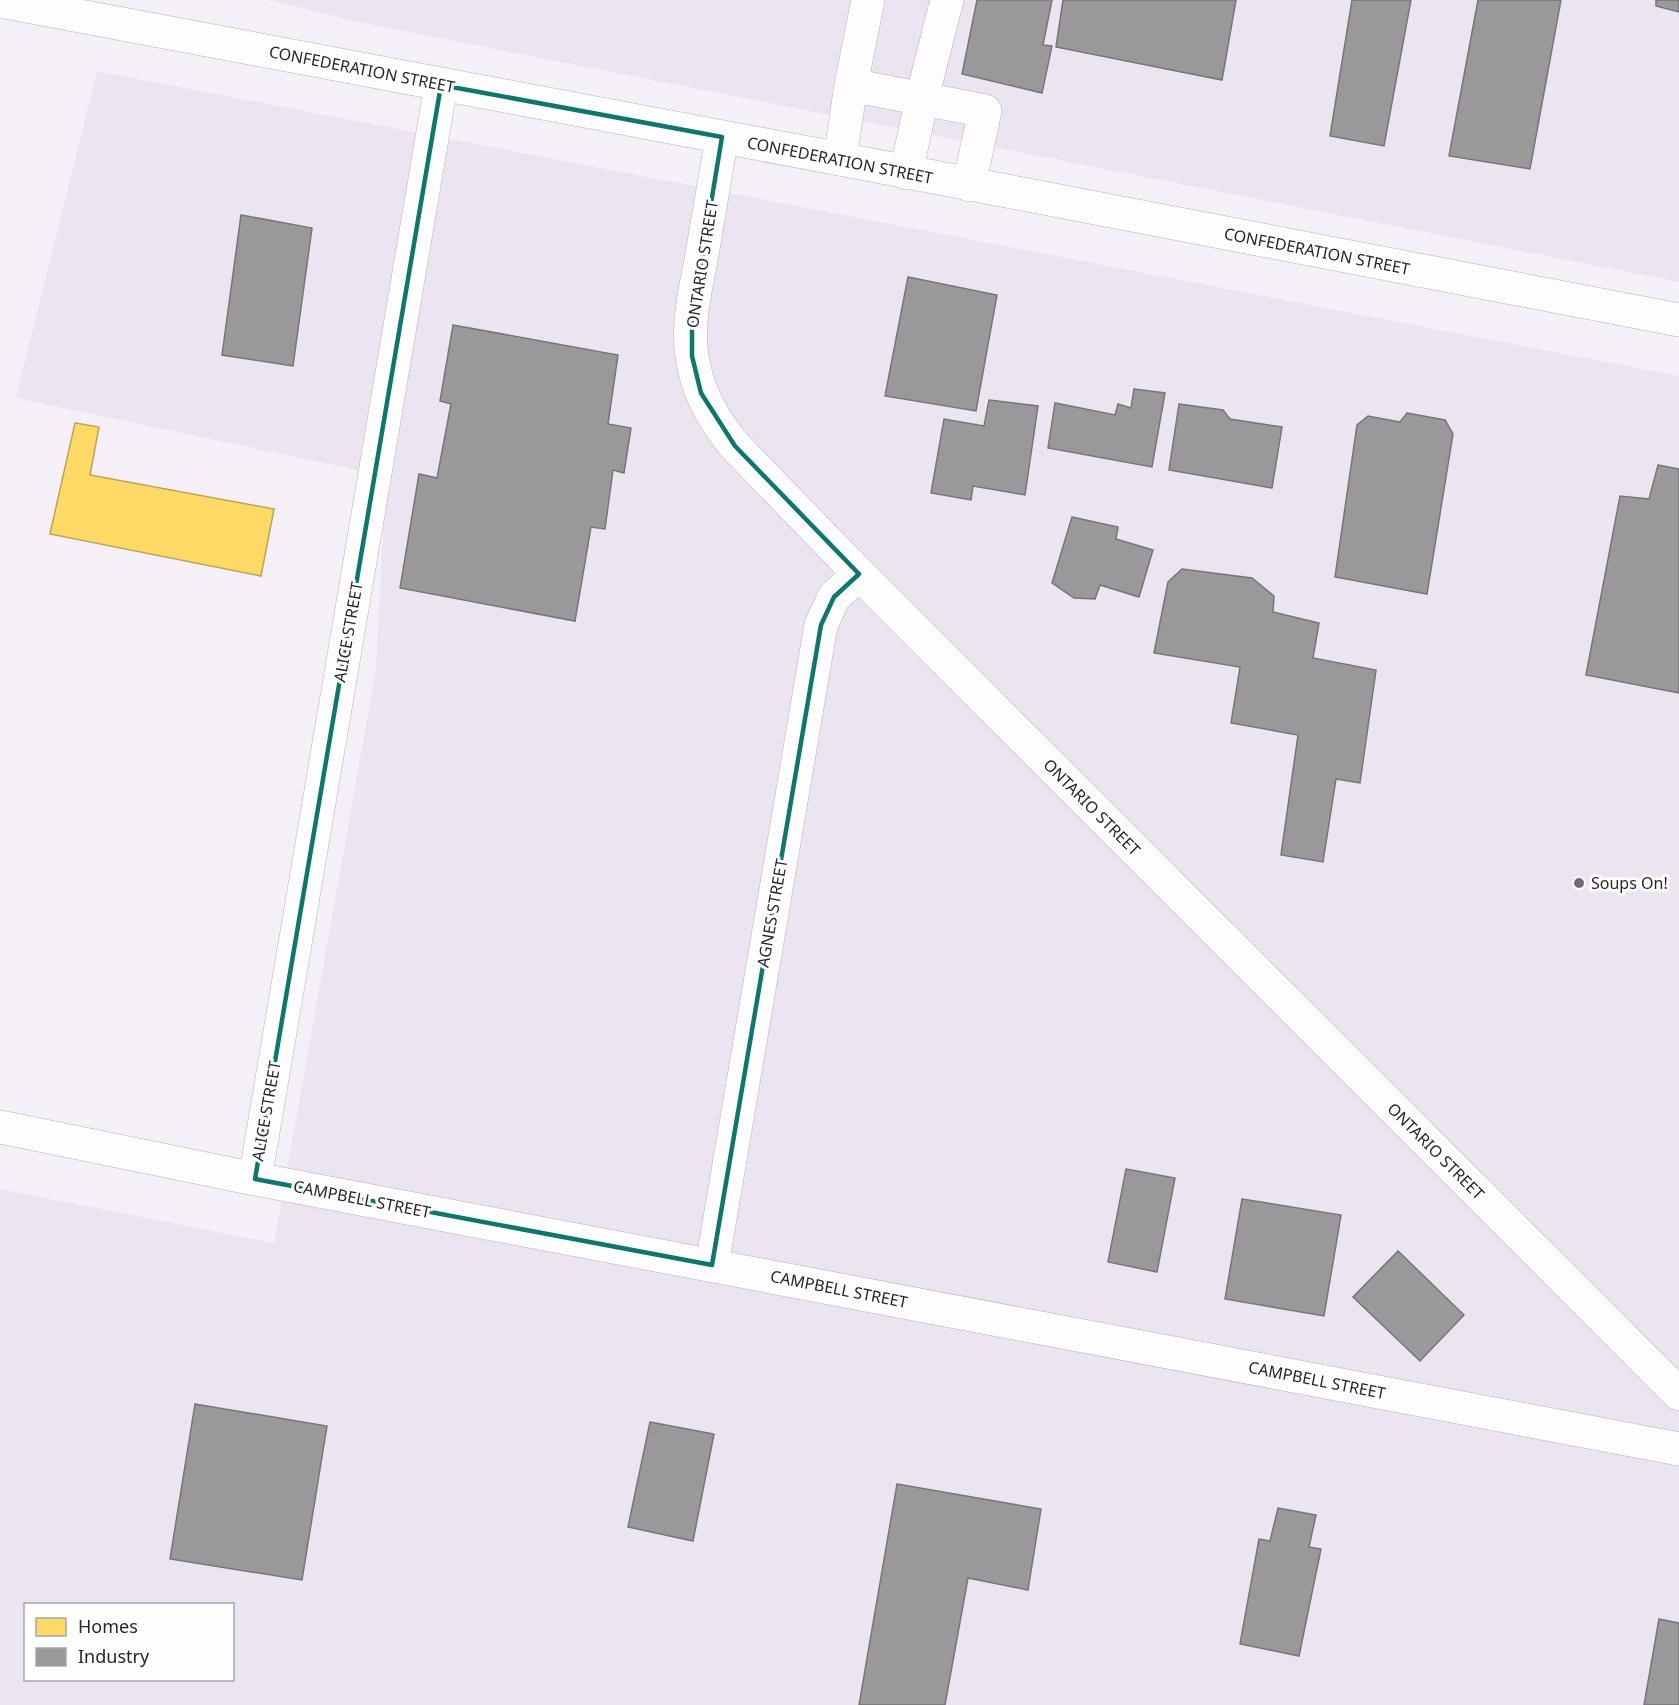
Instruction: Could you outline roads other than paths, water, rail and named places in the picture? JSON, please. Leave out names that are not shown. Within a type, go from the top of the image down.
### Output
[{"type":"street","points":[[840,159],[851,85],[868,0]]},
{"type":"street","points":[[906,173],[947,0]]},
{"type":"street","name":"CONFEDERATION STREET","points":[[0,1],[62,5],[441,85],[1679,320]]},
{"type":"street","name":"ALICE STREET","points":[[255,1179],[441,85]]},
{"type":"street","points":[[851,85],[985,111],[969,185]]},
{"type":"street","name":"ONTARIO STREET","points":[[722,137],[692,318],[692,356],[701,393],[708,410],[719,426],[735,446],[859,574],[1679,1394]]},
{"type":"street","name":"AGNES STREET","points":[[712,1265],[821,625],[834,597],[859,574]]},
{"type":"street","name":"CAMPBELL STREET","points":[[0,1127],[255,1179],[1679,1449]]},
{"type":"place","name":"Soups On!","points":[[1579,883]]}]
